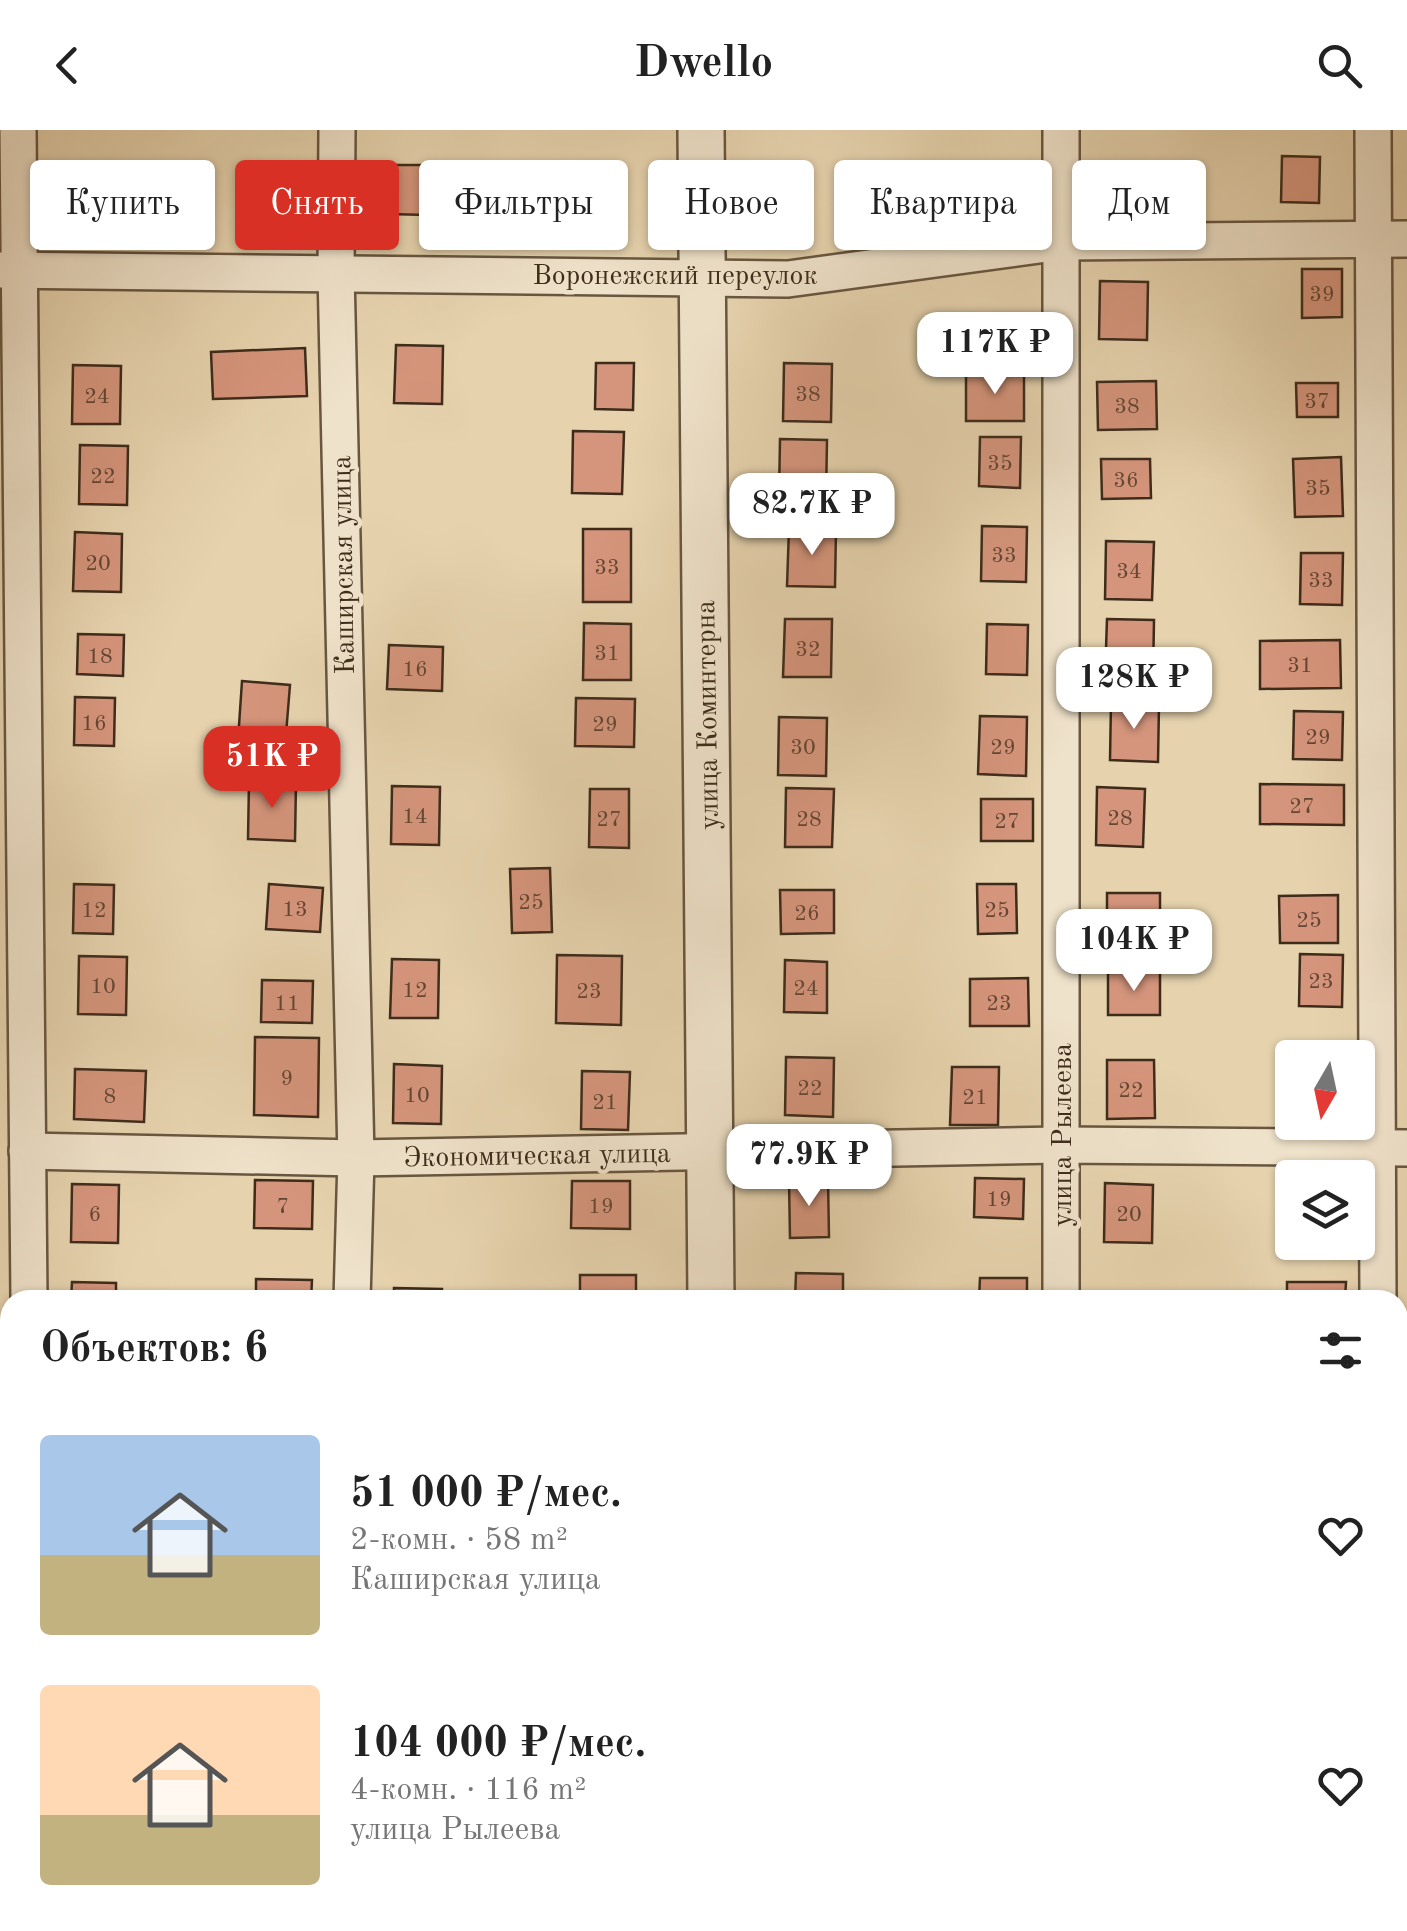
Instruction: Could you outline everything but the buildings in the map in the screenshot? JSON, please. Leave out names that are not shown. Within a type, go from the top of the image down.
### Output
[{"type":"street","points":[[18,130],[8,270],[29,1290]]},
{"type":"street","name":"Каширская улица","points":[[337,130],[336,272],[356,1158],[352,1290]]},
{"type":"street","name":"улица Коминтерна","points":[[701,130],[699,277],[713,1150],[711,1290]]},
{"type":"street","name":"улица Рылеева","points":[[1061,130],[1061,1290]]},
{"type":"street","points":[[1373,130],[1390,239],[1392,1148],[1379,1290]]},
{"type":"street","name":"Воронежский переулок","points":[[8,270],[788,279],[1061,242],[1390,239]]},
{"type":"street","name":"Экономическая улица","points":[[27,1152],[356,1158],[1061,1145],[1392,1148]]}]
